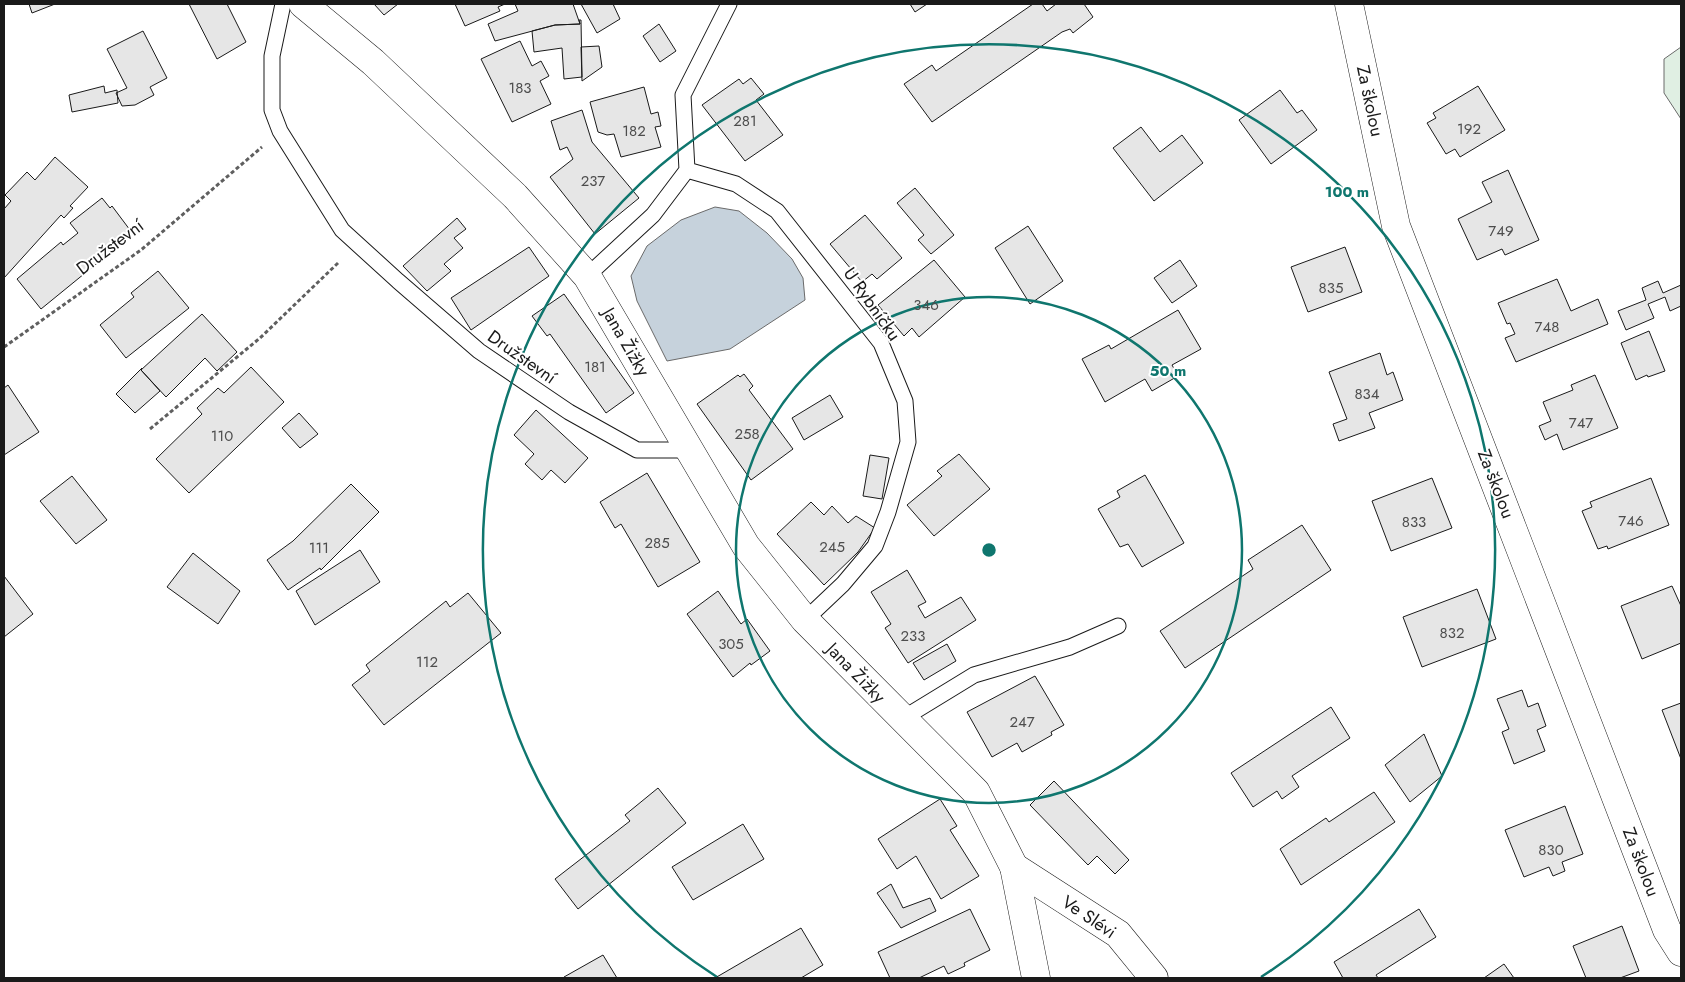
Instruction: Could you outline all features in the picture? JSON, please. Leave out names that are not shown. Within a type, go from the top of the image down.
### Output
[{"type":"street","name":"Jana Žižky","points":[[303,4],[373,62],[515,196],[587,276],[746,546],[805,620],[902,720],[976,792],[1014,867],[1036,978]]},
{"type":"street","name":"Za školou","points":[[1349,4],[1396,226],[1667,930],[1681,952]]},
{"type":"street","name":"Ve Slévi","points":[[1014,867],[1118,934],[1154,978]]},
{"type":"lane","name":"Družstevní","points":[[283,4],[272,56],[272,110],[280,132],[342,230],[479,351],[570,412],[637,450],[689,450]]},
{"type":"lane","points":[[587,276],[652,215],[687,170],[683,95],[728,4]]},
{"type":"lane","name":"U Rybníčku","points":[[687,170],[736,184],[777,211],[832,278],[881,343],[905,400],[908,442],[888,512],[875,546],[843,584],[805,620]]},
{"type":"lane","points":[[902,720],[974,675],[1070,647],[1118,626]]},
{"type":"path","name":"Družstevní","points":[[4,347],[141,250],[280,132]]},
{"type":"path","points":[[150,429],[260,338],[358,244]]},
{"type":"green space","points":[[1681,47],[1681,119],[1664,93],[1664,59]]},
{"type":"shaded area","points":[[715,207],[739,211],[767,233],[792,259],[803,278],[805,300],[730,349],[667,361],[637,301],[631,276],[647,246],[681,220]]},
{"type":"building","points":[[29,4],[55,4],[32,13]]},
{"type":"building","points":[[189,4],[227,4],[246,42],[217,59]]},
{"type":"building","points":[[374,4],[398,4],[384,15]]},
{"type":"building","points":[[455,4],[505,4],[498,7],[500,11],[465,26]]},
{"type":"building","points":[[515,4],[573,4],[580,24],[555,25],[495,41],[488,24],[518,11]]},
{"type":"building","points":[[581,4],[613,4],[620,19],[597,33]]},
{"type":"building","points":[[910,4],[927,4],[915,12]]},
{"type":"building","points":[[1033,4],[1042,4],[1047,11],[1056,4],[1084,4],[1093,17],[1073,33],[1070,29],[1062,32],[932,122],[904,84],[932,65],[936,71]]},
{"type":"building","points":[[579,20],[581,20],[582,77],[564,79],[562,48],[534,52],[532,31],[555,25],[580,24]]},
{"type":"building","points":[[659,24],[676,51],[660,62],[643,36]]},
{"type":"building","points":[[143,31],[167,78],[150,87],[154,95],[135,105],[122,106],[116,93],[127,88],[107,49]]},
{"type":"building","points":[[520,41],[532,66],[541,61],[549,76],[540,81],[551,104],[512,122],[481,59]]},
{"type":"building","points":[[599,46],[602,67],[582,81],[581,47]]},
{"type":"building","points":[[751,78],[764,94],[756,100],[783,135],[745,161],[702,105],[739,79],[743,84]]},
{"type":"building","points":[[104,86],[105,93],[117,90],[118,103],[72,112],[69,95]]},
{"type":"building","points":[[1478,86],[1505,130],[1460,157],[1455,149],[1446,154],[1427,123],[1436,118],[1433,113]]},
{"type":"building","points":[[644,87],[651,114],[658,112],[661,126],[655,127],[661,147],[621,157],[614,134],[607,135],[598,132],[590,102]]},
{"type":"building","points":[[1280,90],[1297,113],[1302,110],[1317,130],[1271,164],[1239,120]]},
{"type":"building","points":[[582,110],[592,142],[639,198],[595,234],[550,177],[573,159],[567,147],[560,150],[551,121]]},
{"type":"building","points":[[1141,127],[1160,152],[1182,135],[1203,163],[1154,201],[1113,148]]},
{"type":"building","points":[[55,157],[88,187],[70,206],[73,208],[64,218],[61,215],[4,278],[4,209],[11,201],[5,195],[27,172],[35,180]]},
{"type":"building","points":[[1508,170],[1539,240],[1505,255],[1502,249],[1477,260],[1458,219],[1492,202],[1482,182]]},
{"type":"building","points":[[915,188],[954,235],[931,254],[918,240],[924,235],[897,203]]},
{"type":"building","points":[[102,198],[110,208],[112,206],[133,234],[41,309],[17,279],[61,242],[63,245],[78,233],[70,223]]},
{"type":"building","points":[[865,215],[902,258],[877,279],[872,274],[862,282],[830,244]]},
{"type":"building","points":[[457,218],[466,229],[454,238],[463,248],[444,264],[451,271],[427,291],[403,266]]},
{"type":"building","points":[[1028,226],[1063,281],[1030,304],[995,248]]},
{"type":"building","points":[[529,247],[549,276],[471,330],[451,298]]},
{"type":"building","points":[[1345,247],[1362,292],[1308,312],[1291,267]]},
{"type":"building","points":[[934,260],[965,297],[919,337],[912,328],[904,336],[878,305]]},
{"type":"building","points":[[1180,260],[1197,286],[1172,303],[1154,278]]},
{"type":"building","points":[[158,271],[189,308],[126,358],[100,325],[134,297],[131,293]]},
{"type":"building","points":[[1557,279],[1571,311],[1598,299],[1608,324],[1516,362],[1505,338],[1515,334],[1510,323],[1507,324],[1498,303]]},
{"type":"building","points":[[1658,281],[1663,293],[1681,285],[1681,306],[1670,311],[1665,297],[1648,304],[1654,318],[1626,330],[1618,311],[1646,300],[1642,288]]},
{"type":"building","points":[[564,294],[634,393],[606,413],[550,334],[547,336],[532,316]]},
{"type":"building","points":[[1178,310],[1201,349],[1172,365],[1178,376],[1152,391],[1145,379],[1105,402],[1082,359],[1109,345],[1111,349]]},
{"type":"building","points":[[202,314],[237,352],[217,371],[205,358],[166,397],[141,370]]},
{"type":"building","points":[[1649,331],[1665,371],[1648,377],[1647,375],[1636,380],[1621,343]]},
{"type":"building","points":[[1380,353],[1387,375],[1393,372],[1403,400],[1369,413],[1375,428],[1339,441],[1333,424],[1347,419],[1329,372]]},
{"type":"building","points":[[251,367],[284,402],[189,493],[156,459],[202,414],[197,408],[218,388],[224,393]]},
{"type":"building","points":[[142,368],[141,370],[160,391],[135,413],[116,394]]},
{"type":"building","points":[[744,374],[753,386],[749,390],[793,449],[751,480],[697,404],[738,375],[740,377]]},
{"type":"building","points":[[1595,375],[1618,428],[1563,450],[1557,434],[1545,440],[1539,426],[1551,421],[1543,402],[1573,390],[1571,385]]},
{"type":"building","points":[[8,385],[39,432],[4,455],[4,388]]},
{"type":"building","points":[[830,395],[843,417],[804,440],[792,418]]},
{"type":"building","points":[[536,410],[588,458],[565,483],[551,470],[542,480],[525,464],[534,454],[514,435]]},
{"type":"building","points":[[299,413],[318,434],[300,448],[282,428]]},
{"type":"building","points":[[959,454],[990,489],[934,536],[907,505],[942,476],[937,471]]},
{"type":"building","points":[[870,455],[889,458],[882,499],[863,496]]},
{"type":"building","points":[[647,473],[700,562],[658,587],[621,524],[615,528],[600,502]]},
{"type":"building","points":[[1145,475],[1184,543],[1142,567],[1128,544],[1120,547],[1098,509],[1120,497],[1117,491]]},
{"type":"building","points":[[72,476],[107,520],[76,544],[40,501]]},
{"type":"building","points":[[1432,478],[1452,528],[1391,551],[1372,501]]},
{"type":"building","points":[[1651,478],[1669,525],[1608,549],[1607,546],[1598,549],[1582,511],[1592,507],[1590,502]]},
{"type":"building","points":[[351,484],[379,512],[321,570],[320,568],[288,590],[267,560],[293,541]]},
{"type":"building","points":[[811,502],[824,515],[832,506],[848,523],[856,516],[875,528],[858,552],[824,585],[777,534]]},
{"type":"building","points":[[1302,525],[1331,570],[1185,668],[1160,631],[1253,569],[1248,560]]},
{"type":"building","points":[[360,550],[380,582],[315,625],[296,591]]},
{"type":"building","points":[[193,553],[240,591],[218,624],[167,587]]},
{"type":"building","points":[[907,570],[926,602],[918,606],[925,618],[961,597],[976,620],[908,663],[885,628],[891,624],[871,592]]},
{"type":"building","points":[[4,576],[33,614],[4,637]]},
{"type":"building","points":[[1672,586],[1681,606],[1681,643],[1642,659],[1621,606]]},
{"type":"building","points":[[1477,589],[1496,639],[1422,667],[1403,617]]},
{"type":"building","points":[[718,591],[741,624],[747,619],[770,651],[751,665],[750,663],[733,677],[687,614]]},
{"type":"building","points":[[468,593],[501,633],[384,725],[352,685],[370,671],[366,665],[446,601],[450,607]]},
{"type":"building","points":[[947,644],[956,661],[924,680],[913,663]]},
{"type":"building","points":[[1035,676],[1064,725],[1051,732],[1052,735],[1022,752],[1017,743],[992,757],[967,712]]},
{"type":"building","points":[[1522,690],[1528,707],[1538,703],[1546,726],[1537,730],[1545,751],[1514,764],[1502,732],[1509,729],[1497,699]]},
{"type":"building","points":[[1681,703],[1681,759],[1662,710]]},
{"type":"building","points":[[1331,707],[1350,738],[1292,776],[1299,787],[1282,799],[1277,791],[1253,807],[1231,773]]},
{"type":"building","points":[[1424,734],[1442,776],[1410,802],[1385,765]]},
{"type":"building","points":[[1054,781],[1129,860],[1115,874],[1097,856],[1088,865],[1030,805]]},
{"type":"building","points":[[658,788],[686,823],[578,909],[555,879],[630,821],[625,815]]},
{"type":"building","points":[[1374,792],[1395,822],[1301,885],[1280,849],[1326,818],[1329,822]]},
{"type":"building","points":[[940,799],[957,826],[950,830],[979,876],[941,899],[916,856],[897,869],[878,839]]},
{"type":"building","points":[[1565,806],[1583,854],[1562,862],[1565,871],[1553,876],[1549,867],[1524,877],[1505,830]]},
{"type":"building","points":[[743,824],[764,859],[693,900],[672,867]]},
{"type":"building","points":[[891,884],[903,908],[930,898],[936,911],[901,928],[877,893]]},
{"type":"building","points":[[970,909],[990,950],[964,963],[965,966],[948,974],[944,966],[919,978],[890,978],[878,952]]},
{"type":"building","points":[[1419,909],[1436,937],[1376,975],[1378,978],[1343,978],[1334,962]]},
{"type":"building","points":[[1622,926],[1639,971],[1620,978],[1586,978],[1573,946]]},
{"type":"building","points":[[801,928],[823,965],[801,978],[715,978]]},
{"type":"building","points":[[603,955],[617,978],[564,977]]},
{"type":"building","points":[[1504,964],[1514,978],[1484,978]]}]
